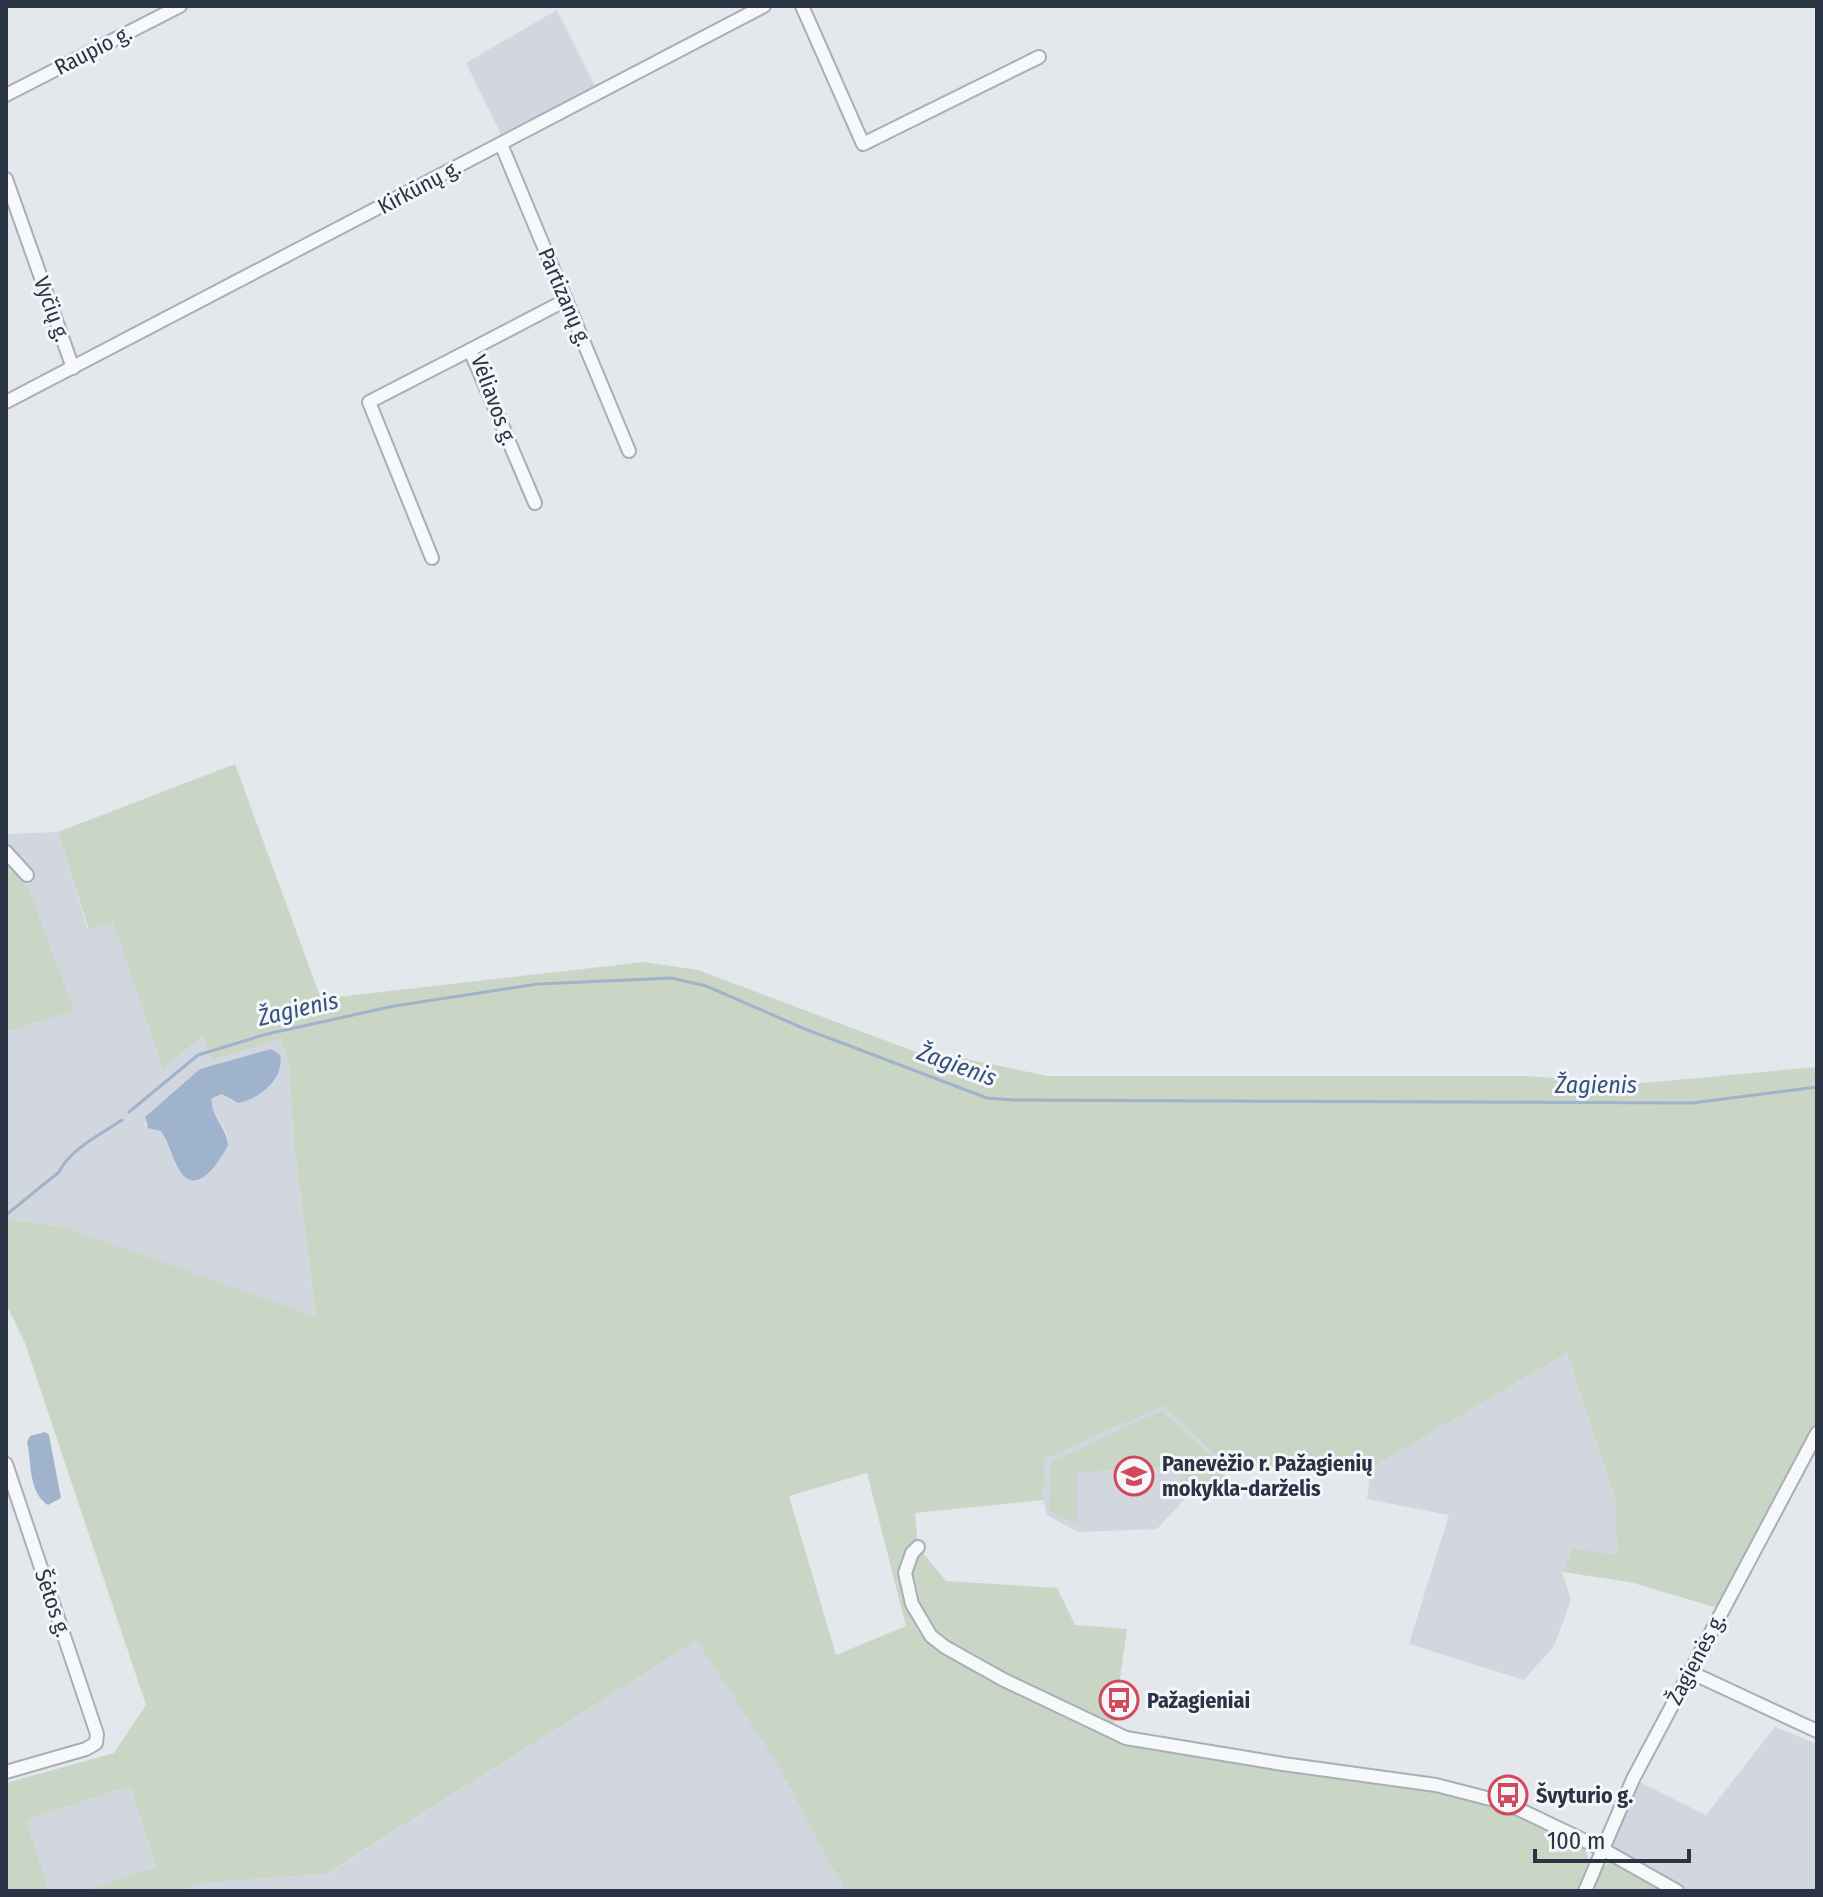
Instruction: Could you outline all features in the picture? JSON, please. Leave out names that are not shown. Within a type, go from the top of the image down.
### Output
[{"type":"street","name":"Raupio g.","points":[[6,95],[180,6]]},
{"type":"street","name":"Kirkūnų g.","points":[[73,368],[764,6]]},
{"type":"street","points":[[802,6],[863,144],[1039,57]]},
{"type":"street","name":"Partizanų g.","points":[[501,144],[629,451]]},
{"type":"street","name":"Vyčių g.","points":[[6,179],[73,368],[6,402]]},
{"type":"street","name":"Vėliavos g.","points":[[535,503],[470,350],[566,300]]},
{"type":"street","points":[[432,558],[369,402],[470,350]]},
{"type":"street","points":[[6,852],[27,875]]},
{"type":"street","name":"Žagienės g.","points":[[1585,1891],[1633,1779],[1817,1433]]},
{"type":"street","name":"Šėtos g.","points":[[6,1464],[97,1734],[96,1743],[86,1749],[6,1772]]},
{"type":"street","points":[[918,1547],[912,1553],[905,1573],[912,1604],[931,1636],[1004,1680],[1126,1738],[1436,1785],[1506,1803],[1604,1850],[1677,1891]]},
{"type":"street","points":[[1690,1672],[1817,1731]]},
{"type":"shaded area","points":[[557,10],[598,92],[505,142],[466,63]]},
{"type":"shaded area","points":[[58,832],[88,930],[113,921],[163,1068],[203,1035],[212,1060],[280,1038],[289,1063],[293,1135],[316,1318],[65,1227],[6,1219],[6,1032],[74,1011],[6,862],[6,834]],"holes":[[[280,1069],[268,1087],[232,1101],[222,1093],[212,1098],[211,1108],[227,1133],[228,1145],[200,1180],[195,1181],[179,1170],[161,1130],[145,1126],[145,1117]]]},
{"type":"shaded area","points":[[1567,1353],[1615,1499],[1619,1556],[1562,1572],[1571,1600],[1554,1646],[1524,1680],[1409,1644],[1449,1515],[1367,1499],[1371,1468]]},
{"type":"shaded area","name":"Panevėžio r. Pažagienių mokykla-darželis","points":[[1163,1406],[1224,1464],[1225,1489],[1192,1491],[1157,1529],[1078,1532],[1047,1515],[1043,1500],[1045,1459]]},
{"type":"shaded area","points":[[696,1641],[773,1757],[845,1891],[181,1891],[205,1883],[327,1874]]},
{"type":"shaded area","points":[[1775,1727],[1817,1744],[1817,1891],[1677,1891],[1604,1850],[1633,1779],[1706,1815]]},
{"type":"shaded area","points":[[130,1786],[156,1867],[81,1891],[49,1891],[26,1820]]},
{"type":"green space","points":[[235,764],[321,999],[644,962],[698,970],[953,1066],[956,1057],[1048,1076],[1527,1076],[1632,1084],[1817,1067],[1817,1428],[1721,1609],[1630,1582],[1562,1572],[1573,1549],[1618,1555],[1615,1499],[1567,1353],[1371,1468],[1355,1461],[1232,1471],[1163,1406],[1045,1459],[1043,1500],[915,1513],[918,1547],[946,1581],[1057,1588],[1075,1625],[1127,1629],[1114,1721],[1118,1734],[1216,1753],[1206,1759],[1424,1789],[1520,1813],[1584,1847],[1587,1863],[1576,1891],[845,1891],[773,1757],[696,1641],[326,1874],[205,1883],[181,1891],[81,1891],[156,1867],[130,1786],[26,1820],[49,1891],[6,1891],[6,1783],[114,1753],[146,1705],[25,1343],[6,1304],[6,1219],[65,1227],[316,1317],[293,1135],[289,1063],[280,1039],[212,1060],[203,1035],[163,1069],[113,922],[89,930],[58,832]],"holes":[[[867,1473],[906,1626],[836,1655],[789,1496]]]},
{"type":"green space","points":[[6,862],[29,890],[74,1011],[6,1032]]},
{"type":"green space","points":[[1162,1411],[1220,1464],[1222,1485],[1181,1487],[1180,1466],[1077,1472],[1077,1524],[1049,1511],[1051,1462]]},
{"type":"green space","points":[[1609,1863],[1616,1863],[1665,1891],[1590,1891],[1598,1871]]},
{"type":"water","points":[[271,1049],[280,1055],[280,1064],[274,1080],[262,1092],[238,1103],[222,1094],[212,1098],[213,1110],[228,1145],[220,1160],[201,1179],[194,1181],[187,1178],[177,1166],[161,1131],[148,1128],[145,1117],[200,1069]]},
{"type":"water","points":[[45,1432],[49,1435],[61,1498],[48,1505],[34,1485],[27,1442],[30,1436]]},
{"type":"waterway","name":"Žagienis","points":[[129,1112],[198,1055],[267,1034],[394,1006],[538,984],[672,978],[706,986],[805,1029],[987,1098],[1692,1103],[1817,1087]]},
{"type":"waterway","name":"Žagienis","points":[[6,1215],[59,1172],[78,1149],[122,1120]]},
{"type":"place","name":"Panevėžio r. Pažagienių mokykla-darželis","points":[[1134,1476]]},
{"type":"place","name":"Pažagieniai","points":[[1119,1700]]},
{"type":"place","name":"Švyturio g.","points":[[1508,1795]]}]
